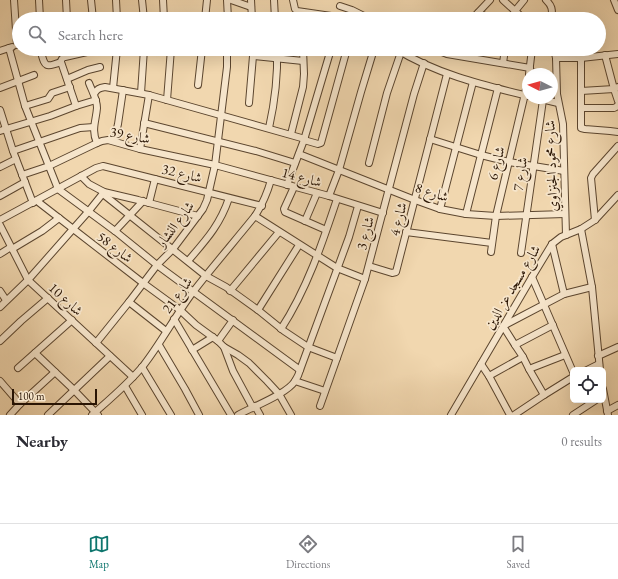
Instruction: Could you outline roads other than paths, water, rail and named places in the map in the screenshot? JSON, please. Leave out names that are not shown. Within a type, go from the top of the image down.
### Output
[{"type":"street","points":[[14,0],[15,12]]},
{"type":"street","points":[[39,0],[40,12]]},
{"type":"street","points":[[66,0],[67,12]]},
{"type":"street","points":[[91,0],[92,12]]},
{"type":"street","points":[[116,0],[117,12]]},
{"type":"street","points":[[142,0],[143,12]]},
{"type":"street","points":[[163,0],[164,12]]},
{"type":"street","points":[[206,12],[207,0]]},
{"type":"street","points":[[227,0],[228,12]]},
{"type":"street","points":[[231,0],[251,7]]},
{"type":"street","points":[[251,0],[251,12]]},
{"type":"street","points":[[274,0],[275,12]]},
{"type":"street","points":[[293,0],[295,9],[300,12]]},
{"type":"street","points":[[479,12],[490,0]]},
{"type":"street","points":[[503,0],[515,11],[524,0]]},
{"type":"street","points":[[546,0],[551,5],[552,12]]},
{"type":"street","points":[[615,0],[618,10]]},
{"type":"street","points":[[341,3],[356,12]]},
{"type":"street","points":[[0,51],[12,47]]},
{"type":"street","points":[[9,48],[26,106],[58,189],[115,231],[157,265],[300,370]]},
{"type":"street","points":[[606,55],[618,54]]},
{"type":"street","points":[[42,56],[44,63],[51,66],[61,62],[63,58],[69,56]]},
{"type":"street","points":[[113,88],[116,56]]},
{"type":"street","points":[[141,93],[144,56]]},
{"type":"street","points":[[167,100],[170,56]]},
{"type":"street","points":[[198,85],[201,56]]},
{"type":"street","name":"شارع النشار","points":[[96,342],[157,265],[173,249],[203,209],[209,193],[215,165],[227,67],[227,56]]},
{"type":"street","points":[[249,103],[253,56],[303,61]]},
{"type":"street","points":[[291,134],[303,87],[303,56]]},
{"type":"street","points":[[287,185],[305,139],[329,56]]},
{"type":"street","points":[[95,97],[96,90],[100,87],[141,93],[291,134],[318,144],[321,143],[344,56]]},
{"type":"street","points":[[328,196],[339,170],[372,56]]},
{"type":"street","points":[[369,163],[397,56]]},
{"type":"street","points":[[410,56],[447,74],[522,95]]},
{"type":"street","points":[[467,56],[503,63],[522,69]]},
{"type":"street","points":[[503,63],[504,56]]},
{"type":"street","points":[[530,68],[531,56]]},
{"type":"street","points":[[556,58],[581,58],[597,56]]},
{"type":"street","points":[[605,56],[616,88],[618,101]]},
{"type":"street","points":[[269,128],[277,82],[277,58]]},
{"type":"street","name":"شارع محمود الجنزاوي","points":[[555,68],[556,58]]},
{"type":"street","points":[[581,58],[581,126],[583,129],[618,132]]},
{"type":"street","points":[[61,62],[76,106]]},
{"type":"street","name":"شارع 3","points":[[320,406],[369,266],[414,94],[424,63]]},
{"type":"street","points":[[67,79],[88,70],[100,67]]},
{"type":"street","name":"شارع 4","points":[[369,266],[392,273],[396,272],[447,74]]},
{"type":"street","points":[[0,88],[34,76]]},
{"type":"street","points":[[440,209],[473,82]]},
{"type":"street","points":[[89,83],[95,97],[97,108],[93,132],[97,143]]},
{"type":"street","points":[[26,106],[48,99],[52,93],[70,87]]},
{"type":"street","points":[[466,214],[498,88]]},
{"type":"street","points":[[581,91],[616,88]]},
{"type":"street","points":[[114,141],[123,90]]},
{"type":"street","points":[[140,149],[149,95]]},
{"type":"street","points":[[3,130],[50,116],[95,97]]},
{"type":"street","name":"شارع محمود الجنزاوي","points":[[558,103],[563,124],[566,235]]},
{"type":"street","name":"شارع 6","points":[[491,252],[496,216],[525,104]]},
{"type":"street","name":"شارع 7","points":[[521,253],[534,166],[540,104]]},
{"type":"street","points":[[581,108],[614,108],[618,106]]},
{"type":"street","points":[[0,110],[3,130],[35,202]]},
{"type":"street","points":[[144,123],[256,151],[296,163]]},
{"type":"street","points":[[13,151],[80,128],[94,127]]},
{"type":"street","points":[[430,139],[509,162],[564,171]]},
{"type":"street","name":"شارع 39","points":[[22,175],[49,166],[97,143],[108,140],[140,149],[215,165]]},
{"type":"street","points":[[595,220],[591,178],[618,146]]},
{"type":"street","name":"شارع 8","points":[[299,154],[440,209],[466,214],[496,216],[565,214]]},
{"type":"street","points":[[0,167],[16,159]]},
{"type":"street","name":"شارع 14","points":[[215,165],[328,196],[383,213]]},
{"type":"street","name":"شارع 32","points":[[81,176],[103,166],[262,206]]},
{"type":"street","points":[[0,220],[81,176],[89,184],[104,193],[206,276],[258,310],[281,329],[308,347],[337,358]]},
{"type":"street","points":[[115,231],[130,215],[146,202],[155,179]]},
{"type":"street","name":"شارع 21","points":[[95,414],[125,386],[159,345],[166,331],[180,310],[262,206],[271,180]]},
{"type":"street","points":[[0,196],[25,182]]},
{"type":"street","points":[[294,187],[284,210],[286,213],[326,230]]},
{"type":"street","points":[[104,193],[146,202],[198,216]]},
{"type":"street","points":[[0,307],[28,280],[104,193]]},
{"type":"street","points":[[305,221],[317,193]]},
{"type":"street","name":"شارع مسجد عز الدين","points":[[451,415],[552,244],[561,237],[581,229],[595,220],[618,195]]},
{"type":"street","points":[[188,261],[211,233],[229,198]]},
{"type":"street","points":[[281,329],[292,312],[304,288],[337,199]]},
{"type":"street","name":"شارع 58","points":[[35,202],[59,218],[180,310],[224,347]]},
{"type":"street","points":[[238,415],[279,394],[290,387],[295,381],[349,237],[358,206]]},
{"type":"street","points":[[255,216],[337,268],[365,279]]},
{"type":"street","points":[[0,254],[42,231],[59,218]]},
{"type":"street","name":"شارع 10","points":[[0,225],[28,280],[133,377]]},
{"type":"street","points":[[581,229],[592,286],[600,367]]},
{"type":"street","points":[[230,291],[279,232]]},
{"type":"street","points":[[406,232],[492,243]]},
{"type":"street","points":[[258,310],[299,244]]},
{"type":"street","points":[[552,244],[564,294]]},
{"type":"street","points":[[532,276],[571,367]]},
{"type":"street","points":[[544,395],[523,357],[503,326],[564,294],[592,286]]},
{"type":"street","points":[[0,291],[6,300]]},
{"type":"street","points":[[0,341],[48,298]]},
{"type":"street","points":[[129,302],[166,331]]},
{"type":"street","points":[[174,319],[231,415]]},
{"type":"street","points":[[18,368],[72,320]]},
{"type":"street","points":[[192,350],[215,339],[233,320]]},
{"type":"street","points":[[515,346],[553,326]]},
{"type":"street","points":[[159,345],[199,415]]},
{"type":"street","points":[[224,347],[230,349],[248,363],[279,394],[291,415]]},
{"type":"street","points":[[224,347],[233,371],[260,415]]},
{"type":"street","points":[[598,356],[618,347]]},
{"type":"street","points":[[35,353],[74,390],[95,414]]},
{"type":"street","points":[[529,369],[565,355]]},
{"type":"street","points":[[48,415],[110,356]]},
{"type":"street","points":[[489,376],[523,357]]},
{"type":"street","points":[[481,364],[510,415]]},
{"type":"street","points":[[142,367],[171,415]]},
{"type":"street","points":[[10,415],[55,372]]},
{"type":"street","points":[[514,415],[570,380]]},
{"type":"street","points":[[0,381],[20,404]]},
{"type":"street","points":[[295,381],[325,391]]},
{"type":"street","points":[[125,386],[142,415]]},
{"type":"street","points":[[573,415],[591,403]]},
{"type":"street","points":[[606,403],[608,413],[618,405]]},
{"type":"street","points":[[53,410],[59,415]]}]
